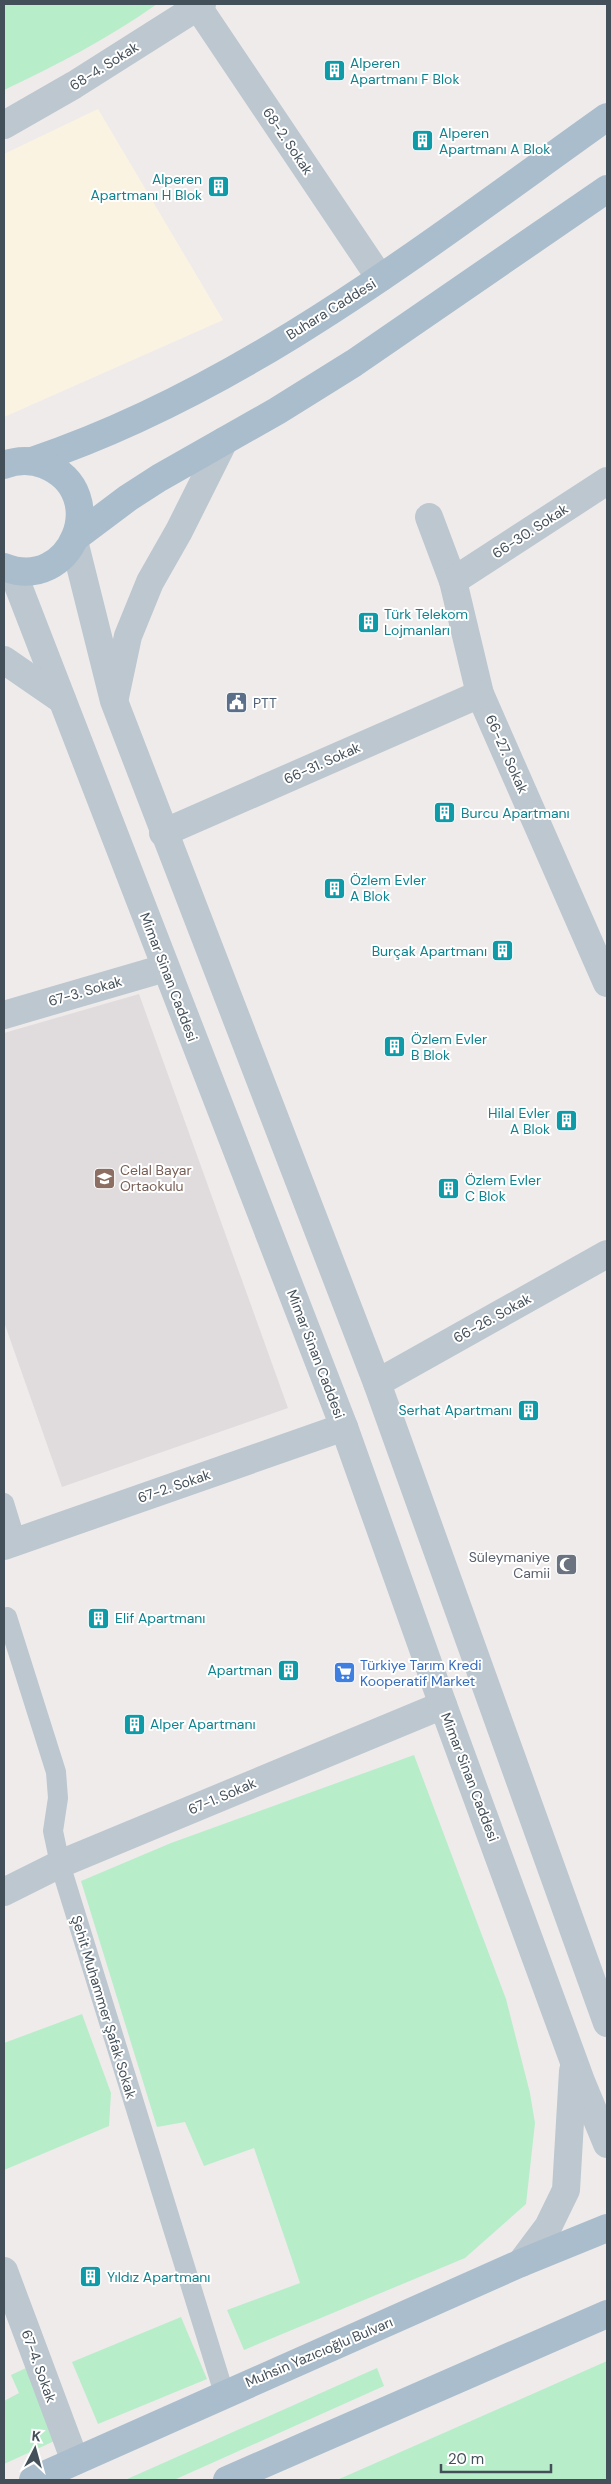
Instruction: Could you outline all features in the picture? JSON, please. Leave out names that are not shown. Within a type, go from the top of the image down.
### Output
[{"type":"main road","name":"Buhara Caddesi","points":[[32,462],[82,445],[129,424],[227,374],[380,278],[607,117]]},
{"type":"main road","points":[[6,568],[28,571],[44,568],[64,554],[75,539],[128,498],[277,411],[354,363],[607,189]]},
{"type":"main road","points":[[4,465],[21,461],[32,462],[51,468],[73,488],[80,517],[75,539]]},
{"type":"main road","name":"Muhsin Yazıcıoğlu Bulvarı","points":[[33,2480],[521,2263],[607,2228]]},
{"type":"main road","points":[[227,2480],[607,2314]]},
{"type":"street","name":"68-4. Sokak","points":[[4,125],[74,85],[198,5]]},
{"type":"street","name":"68-2. Sokak","points":[[198,5],[380,278]]},
{"type":"street","points":[[114,701],[128,636],[150,582],[179,531],[224,441]]},
{"type":"street","name":"66-30. Sokak","points":[[453,581],[607,481]]},
{"type":"street","name":"66-27. Sokak","points":[[429,517],[453,581],[480,694],[607,983]]},
{"type":"street","points":[[75,539],[114,701],[377,1383],[607,2023]]},
{"type":"street","name":"Mimar Sinan Caddesi","points":[[6,568],[62,700],[344,1427],[443,1705],[574,2060],[607,2144]]},
{"type":"street","points":[[4,660],[62,700]]},
{"type":"street","name":"66-31. Sokak","points":[[164,833],[480,694]]},
{"type":"street","name":"67-3. Sokak","points":[[4,1014],[165,968]]},
{"type":"street","name":"66-26. Sokak","points":[[377,1383],[607,1254]]},
{"type":"street","name":"67-2. Sokak","points":[[10,1544],[344,1427]]},
{"type":"street","name":"67-1. Sokak","points":[[4,1892],[60,1864],[443,1705]]},
{"type":"street","points":[[521,2263],[548,2227],[566,2190],[574,2060]]},
{"type":"street","name":"67-4. Sokak","points":[[4,2271],[75,2461]]},
{"type":"lane","points":[[4,1503],[10,1544]]},
{"type":"lane","name":"Şehit Muhammer Şafak Sokak","points":[[7,1617],[56,1772],[58,1798],[53,1831],[60,1864],[224,2394]]},
{"type":"shaded area","points":[[98,109],[223,320],[4,417],[4,154]]},
{"type":"shaded area","name":"Celal Bayar Ortaokulu","points":[[139,994],[288,1408],[62,1487],[4,1322],[4,1033]]},
{"type":"green space","points":[[4,4],[157,4],[82,50],[4,90]]},
{"type":"green space","points":[[414,1755],[506,1999],[530,2093],[535,2123],[526,2204],[465,2258],[244,2350],[227,2310],[300,2283],[254,2148],[204,2166],[185,2122],[157,2127],[81,1881],[171,1843]]},
{"type":"green space","points":[[82,2014],[111,2093],[109,2126],[4,2170],[4,2043]]},
{"type":"green space","points":[[181,2317],[207,2379],[98,2424],[72,2362]]},
{"type":"green space","points":[[607,2361],[607,2480],[337,2480]]},
{"type":"green space","points":[[28,2367],[61,2438],[4,2464],[4,2401],[19,2393],[11,2375]]},
{"type":"green space","points":[[377,2368],[384,2386],[174,2480],[125,2480]]},
{"type":"place","name":"Alperen Apartmanı F Blok","points":[[334,71]]},
{"type":"place","name":"Alperen Apartmanı A Blok","points":[[423,141]]},
{"type":"place","name":"Alperen Apartmanı H Blok","points":[[218,187]]},
{"type":"place","name":"Türk Telekom Lojmanları","points":[[368,622]]},
{"type":"place","name":"PTT","points":[[237,703]]},
{"type":"place","name":"Burcu Apartmanı","points":[[445,813]]},
{"type":"place","name":"Özlem Evler A Blok","points":[[334,888]]},
{"type":"place","name":"Burçak Apartmanı","points":[[503,951]]},
{"type":"place","name":"Özlem Evler B Blok","points":[[395,1047]]},
{"type":"place","name":"Hilal Evler A Blok","points":[[566,1121]]},
{"type":"place","name":"Celal Bayar Ortaokulu","points":[[104,1178]]},
{"type":"place","name":"Özlem Evler C Blok","points":[[449,1188]]},
{"type":"place","name":"Serhat Apartmanı","points":[[528,1410]]},
{"type":"place","name":"Süleymaniye Camii","points":[[566,1565]]},
{"type":"place","name":"Elif Apartmanı","points":[[99,1618]]},
{"type":"place","name":"Apartman","points":[[288,1670]]},
{"type":"place","name":"Türkiye Tarım Kredi Kooperatif Market","points":[[344,1673]]},
{"type":"place","name":"Alper Apartmanı","points":[[134,1724]]},
{"type":"place","name":"Yıldız Apartmanı","points":[[91,2277]]}]
